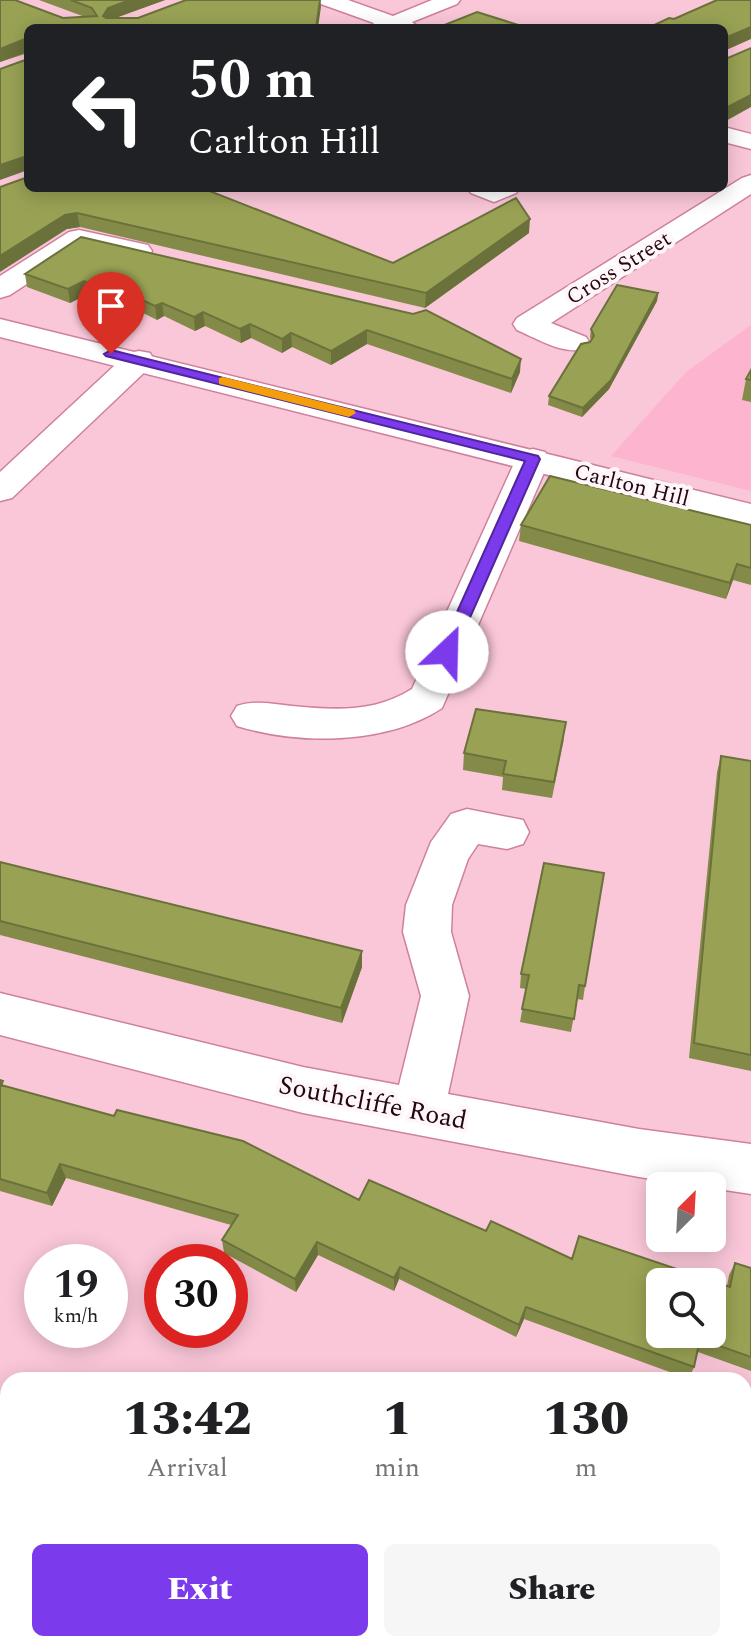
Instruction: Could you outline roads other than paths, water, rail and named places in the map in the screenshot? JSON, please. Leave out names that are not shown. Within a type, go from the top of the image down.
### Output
[{"type":"street","points":[[328,0],[389,24]]},
{"type":"street","points":[[398,24],[450,0]]},
{"type":"street","points":[[728,135],[751,142]]},
{"type":"street","name":"Cross Street","points":[[575,343],[528,324],[751,183]]},
{"type":"street","points":[[0,289],[79,238],[165,258]]},
{"type":"street","name":"Carlton Hill","points":[[0,328],[139,360],[751,515]]},
{"type":"street","points":[[0,491],[139,360]]},
{"type":"street","points":[[251,716],[362,724],[394,719],[428,698],[533,459]]},
{"type":"street","points":[[418,1112],[445,996],[427,932],[429,905],[447,854],[467,826],[507,832]]},
{"type":"street","name":"Southcliffe Road","points":[[0,1014],[303,1090],[639,1153],[751,1169]]}]
